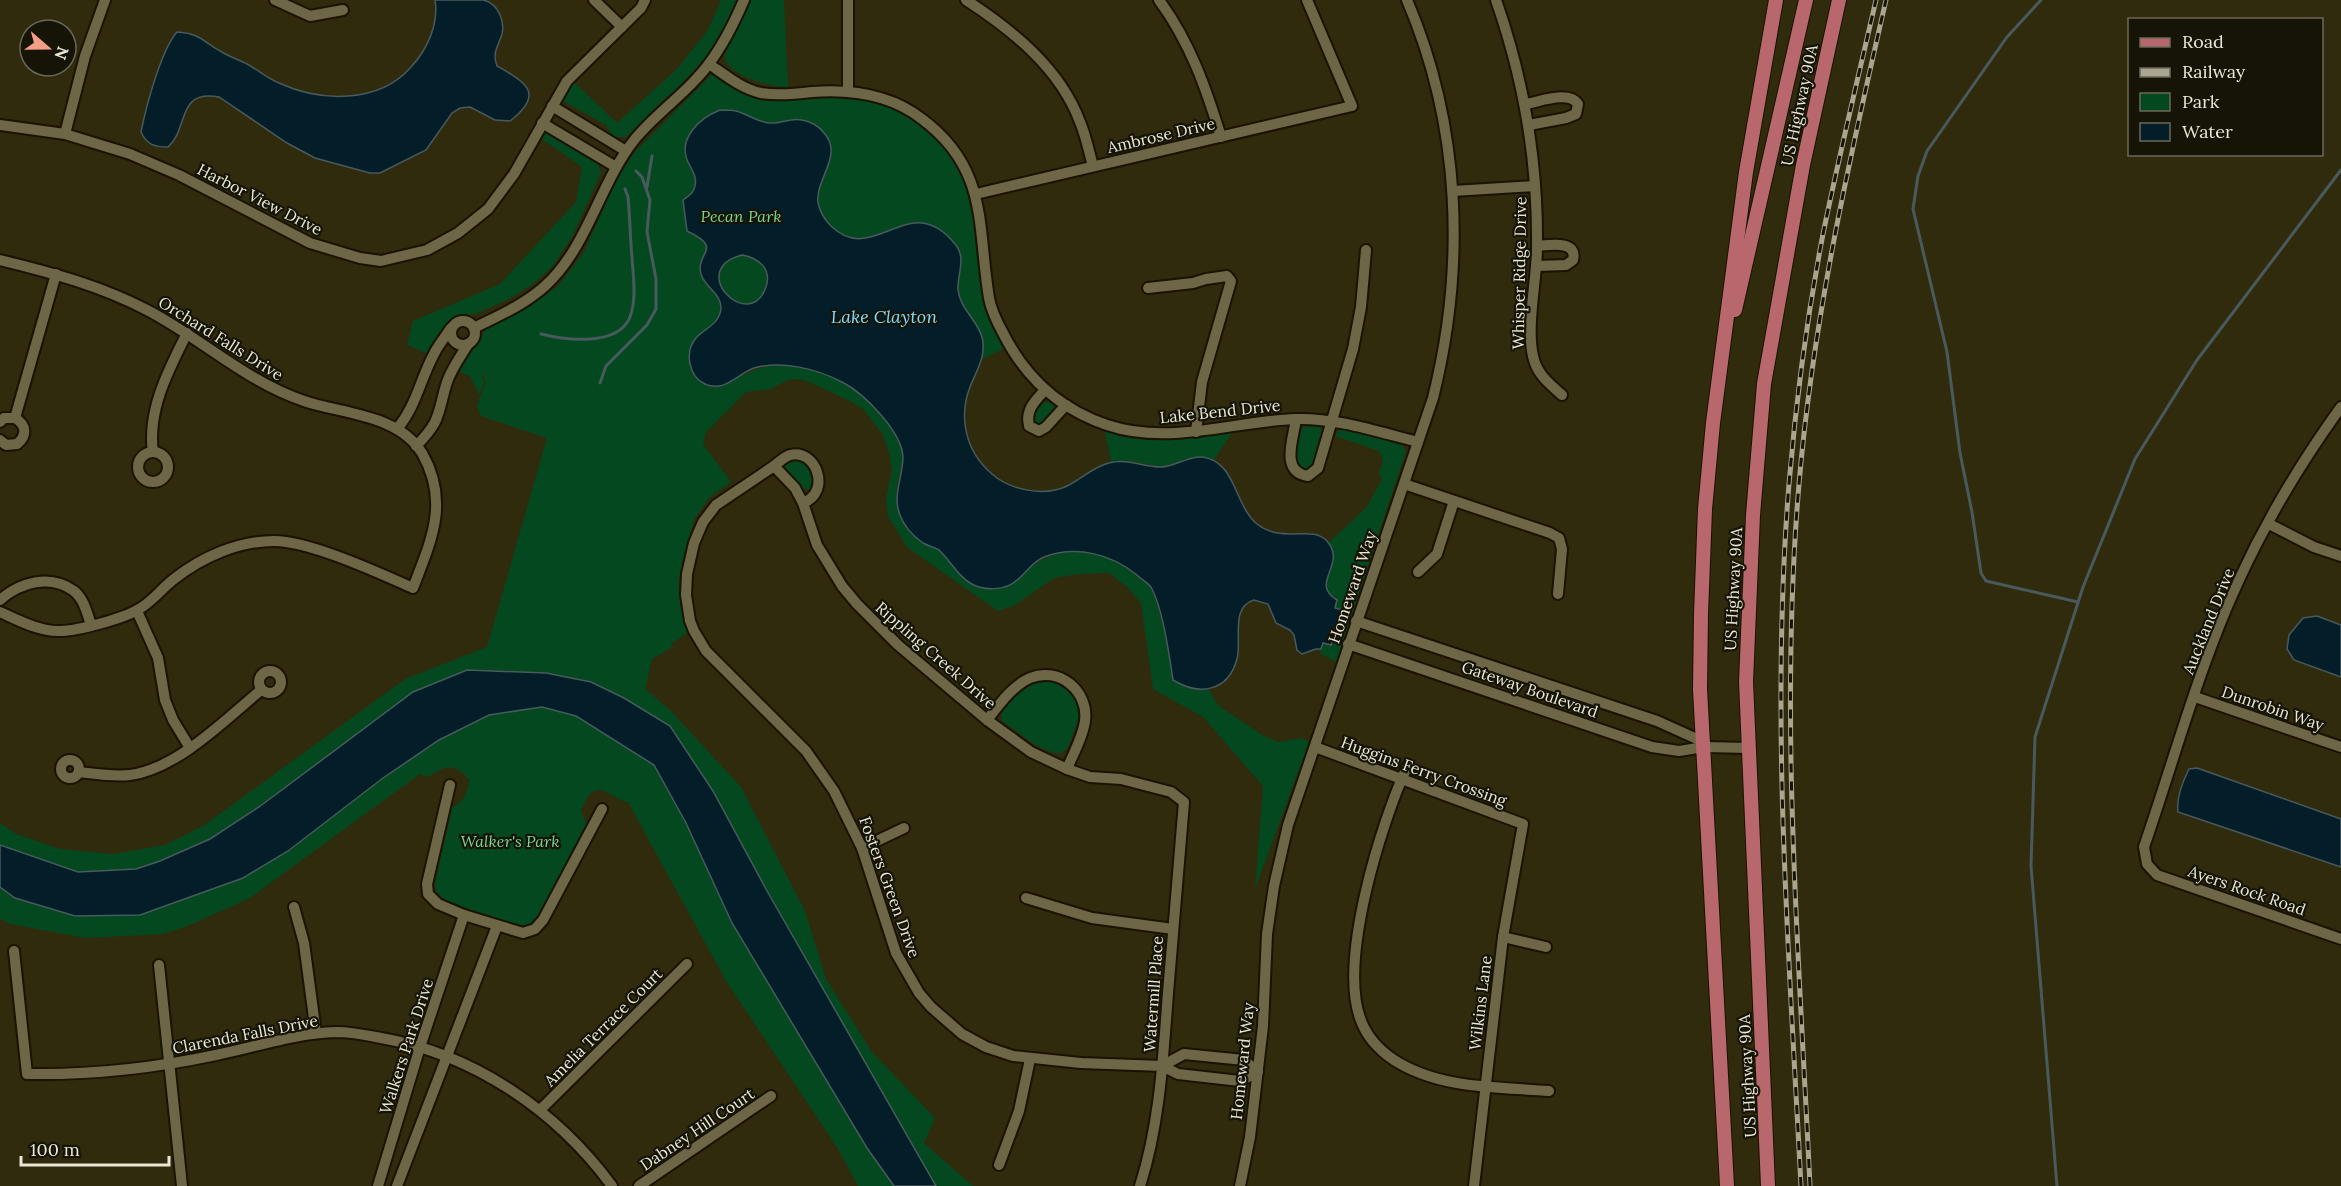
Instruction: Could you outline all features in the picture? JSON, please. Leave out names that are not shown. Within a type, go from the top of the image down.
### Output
[{"type":"main road","name":"US Highway 90A","points":[[1727,1186],[1700,689],[1701,603],[1705,509],[1713,423],[1746,172],[1776,0]]},
{"type":"main road","points":[[1720,368],[1743,283],[1806,0]]},
{"type":"main road","name":"US Highway 90A","points":[[1768,1186],[1746,682],[1753,515],[1764,384],[1803,165],[1839,0]]},
{"type":"street","points":[[65,134],[85,56],[105,0]]},
{"type":"street","points":[[275,0],[310,16],[343,10]]},
{"type":"street","points":[[594,0],[622,27]]},
{"type":"street","name":"Harbor View Drive","points":[[0,125],[65,134],[130,154],[179,175],[310,243],[360,258],[381,261],[427,250],[458,233],[488,209],[514,174],[567,81],[641,8],[645,0]]},
{"type":"street","points":[[474,328],[527,300],[552,280],[572,254],[626,151],[709,64],[733,25],[744,0]]},
{"type":"street","points":[[848,0],[848,91]]},
{"type":"street","points":[[966,0],[1017,37],[1048,70],[1068,97],[1080,122],[1093,166]]},
{"type":"street","points":[[1159,0],[1181,32],[1197,65],[1221,137]]},
{"type":"street","name":"Ambrose Drive","points":[[976,194],[1352,106],[1307,0]]},
{"type":"street","name":"Homeward Way","points":[[1241,1186],[1250,1137],[1263,1026],[1267,934],[1274,886],[1288,825],[1433,398],[1448,328],[1454,264],[1450,158],[1437,90],[1407,0]]},
{"type":"street","name":"Whisper Ridge Drive","points":[[1496,0],[1517,66],[1529,124],[1535,186],[1537,246],[1531,335],[1533,357],[1542,378],[1562,395]]},
{"type":"street","name":"Lake Bend Drive","points":[[709,64],[745,88],[759,93],[782,95],[848,91],[877,97],[898,104],[922,119],[947,141],[959,158],[976,194],[989,300],[1008,343],[1032,378],[1045,390],[1066,405],[1096,421],[1126,430],[1166,433],[1196,432],[1269,420],[1331,420],[1418,442]]},
{"type":"street","points":[[1525,104],[1568,97],[1578,104],[1576,114],[1566,118],[1529,124]]},
{"type":"street","points":[[552,106],[626,151]]},
{"type":"street","points":[[542,123],[616,167]]},
{"type":"street","points":[[573,142],[583,125]]},
{"type":"street","points":[[1453,191],[1535,186]]},
{"type":"street","points":[[1537,246],[1568,246],[1574,250],[1575,255],[1574,260],[1566,265],[1537,266]]},
{"type":"street","points":[[1331,420],[1353,349],[1366,250]]},
{"type":"street","name":"Orchard Falls Drive","points":[[0,260],[56,274],[146,309],[187,333],[232,366],[267,387],[304,402],[374,420],[397,429],[416,446],[430,472],[435,487],[436,521],[412,588],[315,549],[276,541],[242,544],[202,560],[172,580],[138,611]]},
{"type":"street","points":[[15,418],[56,274]]},
{"type":"street","points":[[1148,288],[1192,283],[1220,276],[1227,276],[1231,281],[1202,382],[1196,432]]},
{"type":"street","points":[[397,429],[408,416],[417,399],[435,351],[451,328],[458,322],[467,321],[474,328],[474,337],[447,383],[439,418],[416,446]]},
{"type":"street","points":[[451,328],[455,342],[468,344]]},
{"type":"street","points":[[153,452],[151,440],[157,403],[169,369],[187,333]]},
{"type":"street","points":[[1045,390],[1032,405],[1028,414],[1029,426],[1033,429],[1039,430],[1046,427],[1066,405]]},
{"type":"street","name":"Auckland Drive","points":[[2147,864],[2144,847],[2216,634],[2239,579],[2305,458],[2341,407]]},
{"type":"street","points":[[0,422],[4,418],[15,418],[25,430],[21,441],[11,446],[0,441]]},
{"type":"street","name":"Lake Bend Drive","points":[[1296,419],[1292,469],[1301,475],[1308,476],[1318,468],[1331,420]]},
{"type":"street","points":[[774,466],[793,454],[801,456],[818,470],[820,479],[814,496],[803,503]]},
{"type":"street","name":"Fosters Green Drive","points":[[774,466],[739,492],[716,505],[699,528],[687,574],[686,595],[690,621],[699,641],[721,668],[790,734],[819,768],[848,814],[862,848],[894,947],[904,971],[918,993],[943,1019],[975,1042],[1013,1056],[1030,1059],[1162,1066],[1178,1074],[1240,1081],[1258,1072],[1244,1060],[1184,1054],[1162,1066]]},
{"type":"street","name":"Rippling Creek Drive","points":[[774,466],[795,488],[803,503],[817,545],[842,586],[857,604],[898,645],[987,720],[1031,752],[1067,769],[1090,777],[1121,779],[1171,792],[1184,802]]},
{"type":"street","points":[[1404,484],[1550,532],[1560,538],[1562,549],[1558,594]]},
{"type":"street","points":[[1418,572],[1437,554],[1454,501]]},
{"type":"street","points":[[2269,524],[2314,547],[2341,556]]},
{"type":"street","points":[[0,600],[12,589],[31,582],[53,582],[73,591],[84,604],[91,625]]},
{"type":"street","points":[[0,612],[25,624],[60,632],[106,622],[138,611],[158,658],[165,700],[173,720],[190,748]]},
{"type":"street","name":"Gateway Boulevard","points":[[1356,621],[1656,721],[1697,739],[1704,747]]},
{"type":"street","name":"Gateway Boulevard","points":[[1348,644],[1652,747],[1679,751],[1704,747],[1749,748]]},
{"type":"street","points":[[987,720],[1020,683],[1032,677],[1044,675],[1064,680],[1074,686],[1082,696],[1085,709],[1082,733],[1067,769]]},
{"type":"street","points":[[80,772],[104,776],[130,775],[152,770],[190,748],[261,690]]},
{"type":"street","name":"Dunrobin Way","points":[[2195,697],[2341,747]]},
{"type":"street","name":"Huggins Ferry Crossing","points":[[1315,747],[1524,824]]},
{"type":"street","points":[[1407,766],[1378,848],[1364,903],[1356,966],[1356,996],[1360,1020],[1372,1041],[1381,1050],[1408,1068],[1441,1080],[1485,1087],[1549,1091]]},
{"type":"street","points":[[450,785],[427,884],[428,894],[438,904],[464,915],[523,933],[535,930],[543,920],[602,808]]},
{"type":"street","name":"Watermill Place","points":[[1140,1186],[1152,1143],[1162,1066],[1184,802]]},
{"type":"street","name":"Wilkins Lane","points":[[1474,1186],[1503,937],[1524,824]]},
{"type":"street","points":[[862,848],[904,828]]},
{"type":"street","name":"Ayers Rock Road","points":[[2147,864],[2157,875],[2341,939]]},
{"type":"street","points":[[1026,898],[1092,918],[1173,929]]},
{"type":"street","points":[[294,907],[304,943],[316,1033]]},
{"type":"street","name":"Walkers Park Drive","points":[[378,1186],[420,1047],[464,915]]},
{"type":"street","points":[[398,1186],[496,926]]},
{"type":"street","points":[[1503,937],[1546,947]]},
{"type":"street","name":"Clarenda Falls Drive","points":[[14,951],[27,1074],[70,1073],[168,1064],[316,1033],[356,1033],[392,1039],[447,1057],[495,1080],[540,1110],[586,1152],[612,1186]]},
{"type":"street","name":"Amelia Terrace Court","points":[[540,1110],[687,964]]},
{"type":"street","points":[[159,965],[182,1186]]},
{"type":"street","points":[[999,1165],[1019,1110],[1030,1059]]},
{"type":"street","name":"Dabney Hill Court","points":[[639,1186],[771,1096]]},
{"type":"green space","points":[[721,0],[736,0],[721,35],[707,56],[675,91],[626,137],[613,137],[606,125],[563,101],[561,97],[569,82],[574,82],[617,123],[677,69],[708,30]]},
{"type":"green space","points":[[751,0],[784,0],[788,87],[771,85],[749,78],[731,68],[726,61],[725,54]]},
{"type":"green space","points":[[712,74],[719,75],[752,94],[867,96],[915,117],[943,140],[960,165],[972,194],[980,268],[990,316],[1005,348],[964,368],[808,318],[739,377],[759,369],[779,366],[800,367],[841,382],[875,408],[897,438],[902,461],[897,496],[916,534],[922,542],[942,554],[970,583],[1017,581],[1041,560],[1070,552],[1099,555],[1114,561],[1140,576],[1150,586],[1163,625],[1198,690],[1208,688],[1218,705],[1262,735],[1278,742],[1301,738],[1309,742],[1255,889],[1263,786],[1203,717],[1153,689],[1141,603],[1127,587],[1109,573],[1054,578],[1015,605],[998,611],[907,547],[888,516],[886,498],[892,470],[883,435],[863,409],[807,381],[788,380],[771,389],[746,392],[706,432],[703,444],[731,482],[709,498],[694,520],[679,578],[680,605],[688,632],[671,644],[672,647],[652,659],[645,689],[670,710],[741,787],[805,911],[826,979],[872,1052],[935,1118],[924,1143],[973,1186],[858,1186],[838,1149],[726,981],[628,802],[602,790],[592,792],[587,799],[581,810],[587,827],[539,918],[526,926],[516,926],[445,900],[436,891],[435,884],[452,808],[465,796],[469,779],[454,768],[445,768],[428,777],[420,774],[250,898],[188,926],[163,934],[86,938],[10,924],[0,919],[0,823],[16,834],[60,849],[113,854],[165,845],[203,826],[405,679],[487,647],[547,438],[481,416],[477,406],[485,383],[484,376],[481,375],[484,382],[479,395],[470,376],[457,371],[480,341],[485,329],[524,310],[558,286],[584,252],[616,181],[634,153]]},
{"type":"green space","points":[[543,131],[551,132],[597,162],[601,173],[573,235],[552,267],[533,284],[509,299],[475,314],[452,319],[441,330],[426,353],[407,345],[413,321],[500,284],[576,202],[582,167],[536,135]]},
{"type":"green space","points":[[1050,401],[1056,404],[1057,411],[1041,426],[1035,424],[1035,412],[1043,403]]},
{"type":"green space","points":[[1313,425],[1321,428],[1321,446],[1316,459],[1304,472],[1298,468],[1295,459],[1302,428]]},
{"type":"green space","points":[[1342,426],[1401,443],[1406,451],[1336,662],[1320,653],[1323,642],[1330,645],[1343,610],[1335,608],[1325,590],[1326,579],[1332,564],[1328,543],[1366,508],[1382,479],[1379,473],[1383,461],[1379,451],[1335,436]]},
{"type":"green space","points":[[1104,428],[1135,437],[1166,439],[1232,433],[1213,461],[1206,457],[1194,457],[1163,467],[1129,461],[1111,462]]},
{"type":"green space","points":[[793,460],[807,465],[814,475],[811,489],[803,489],[782,469],[788,461]]},
{"type":"green space","points":[[1046,676],[1074,690],[1081,711],[1068,748],[1061,753],[1046,750],[1030,742],[1002,721],[1001,709],[1014,694],[1031,680]]},
{"type":"water","points":[[435,0],[483,0],[493,5],[499,13],[503,29],[495,53],[497,66],[523,83],[528,89],[529,96],[521,111],[510,121],[495,120],[470,107],[460,108],[452,113],[426,150],[380,173],[370,173],[315,158],[287,143],[219,97],[205,96],[196,99],[185,112],[179,130],[168,147],[152,144],[141,132],[160,65],[177,32],[196,36],[270,79],[295,89],[312,94],[348,96],[383,88],[398,79],[411,67],[427,45],[435,18]]},
{"type":"water","name":"Lake Clayton","points":[[720,110],[740,112],[766,123],[798,119],[820,128],[829,141],[831,150],[820,185],[818,203],[829,224],[847,236],[862,239],[907,224],[923,223],[939,229],[959,249],[961,260],[959,296],[980,331],[983,344],[980,363],[966,399],[965,422],[970,445],[992,474],[999,480],[1018,488],[1048,491],[1067,486],[1109,463],[1129,462],[1161,467],[1197,457],[1213,460],[1222,466],[1249,516],[1257,524],[1276,533],[1320,536],[1332,549],[1332,565],[1326,587],[1329,594],[1337,600],[1335,608],[1343,610],[1331,645],[1323,643],[1321,649],[1302,654],[1297,650],[1294,635],[1290,630],[1276,623],[1268,604],[1254,600],[1247,604],[1239,617],[1237,659],[1227,678],[1211,688],[1202,689],[1183,685],[1173,680],[1162,619],[1151,587],[1127,568],[1093,554],[1056,553],[1036,562],[1012,584],[1001,588],[988,588],[970,583],[939,550],[916,537],[904,523],[898,508],[897,493],[903,464],[901,447],[880,414],[851,387],[822,373],[788,365],[754,368],[731,382],[719,386],[700,381],[690,364],[690,350],[696,338],[718,318],[721,308],[716,294],[701,274],[700,267],[707,247],[698,237],[687,231],[683,200],[693,191],[695,180],[685,147],[692,131],[704,118]],"holes":[[[742,255],[763,265],[767,275],[766,287],[758,300],[747,304],[736,301],[720,284],[719,273],[726,263]]]},
{"type":"water","points":[[2317,616],[2341,625],[2341,677],[2294,660],[2287,649],[2289,635],[2303,618]]},
{"type":"water","points":[[467,670],[546,673],[591,682],[624,698],[670,726],[713,791],[767,891],[936,1186],[894,1186],[867,1148],[732,923],[686,823],[654,765],[576,716],[542,707],[489,715],[439,740],[383,778],[288,851],[243,878],[140,915],[75,916],[15,898],[0,887],[0,845],[78,872],[136,869],[210,839],[259,807],[413,692]]},
{"type":"water","points":[[2197,768],[2341,819],[2341,867],[2178,812],[2179,795],[2184,779],[2189,769]]},
{"type":"waterway","points":[[2041,0],[2007,37],[1927,151],[1918,176],[1913,209],[1947,352],[1960,453],[1981,573],[1986,581],[2078,602]]},
{"type":"waterway","points":[[647,187],[652,156]]},
{"type":"waterway","points":[[2057,1186],[2031,866],[2035,737],[2083,587],[2135,459],[2197,360],[2341,170]]},
{"type":"waterway","points":[[600,383],[606,366],[647,325],[656,309],[656,279],[647,232],[650,200],[642,177],[636,171]]},
{"type":"waterway","points":[[541,334],[577,339],[603,337],[624,327],[630,317],[634,287],[628,197],[625,189]]},
{"type":"railway","points":[[1801,1186],[1787,923],[1781,747],[1781,660],[1789,484],[1795,421],[1817,265],[1876,0]]},
{"type":"railway","points":[[1810,1186],[1793,835],[1791,747],[1793,572],[1799,484],[1813,361],[1846,180],[1886,0]]},
{"type":"park label","name":"Pecan Park","points":[[741,216]]},
{"type":"park label","name":"Walker's Park","points":[[510,841]]}]
